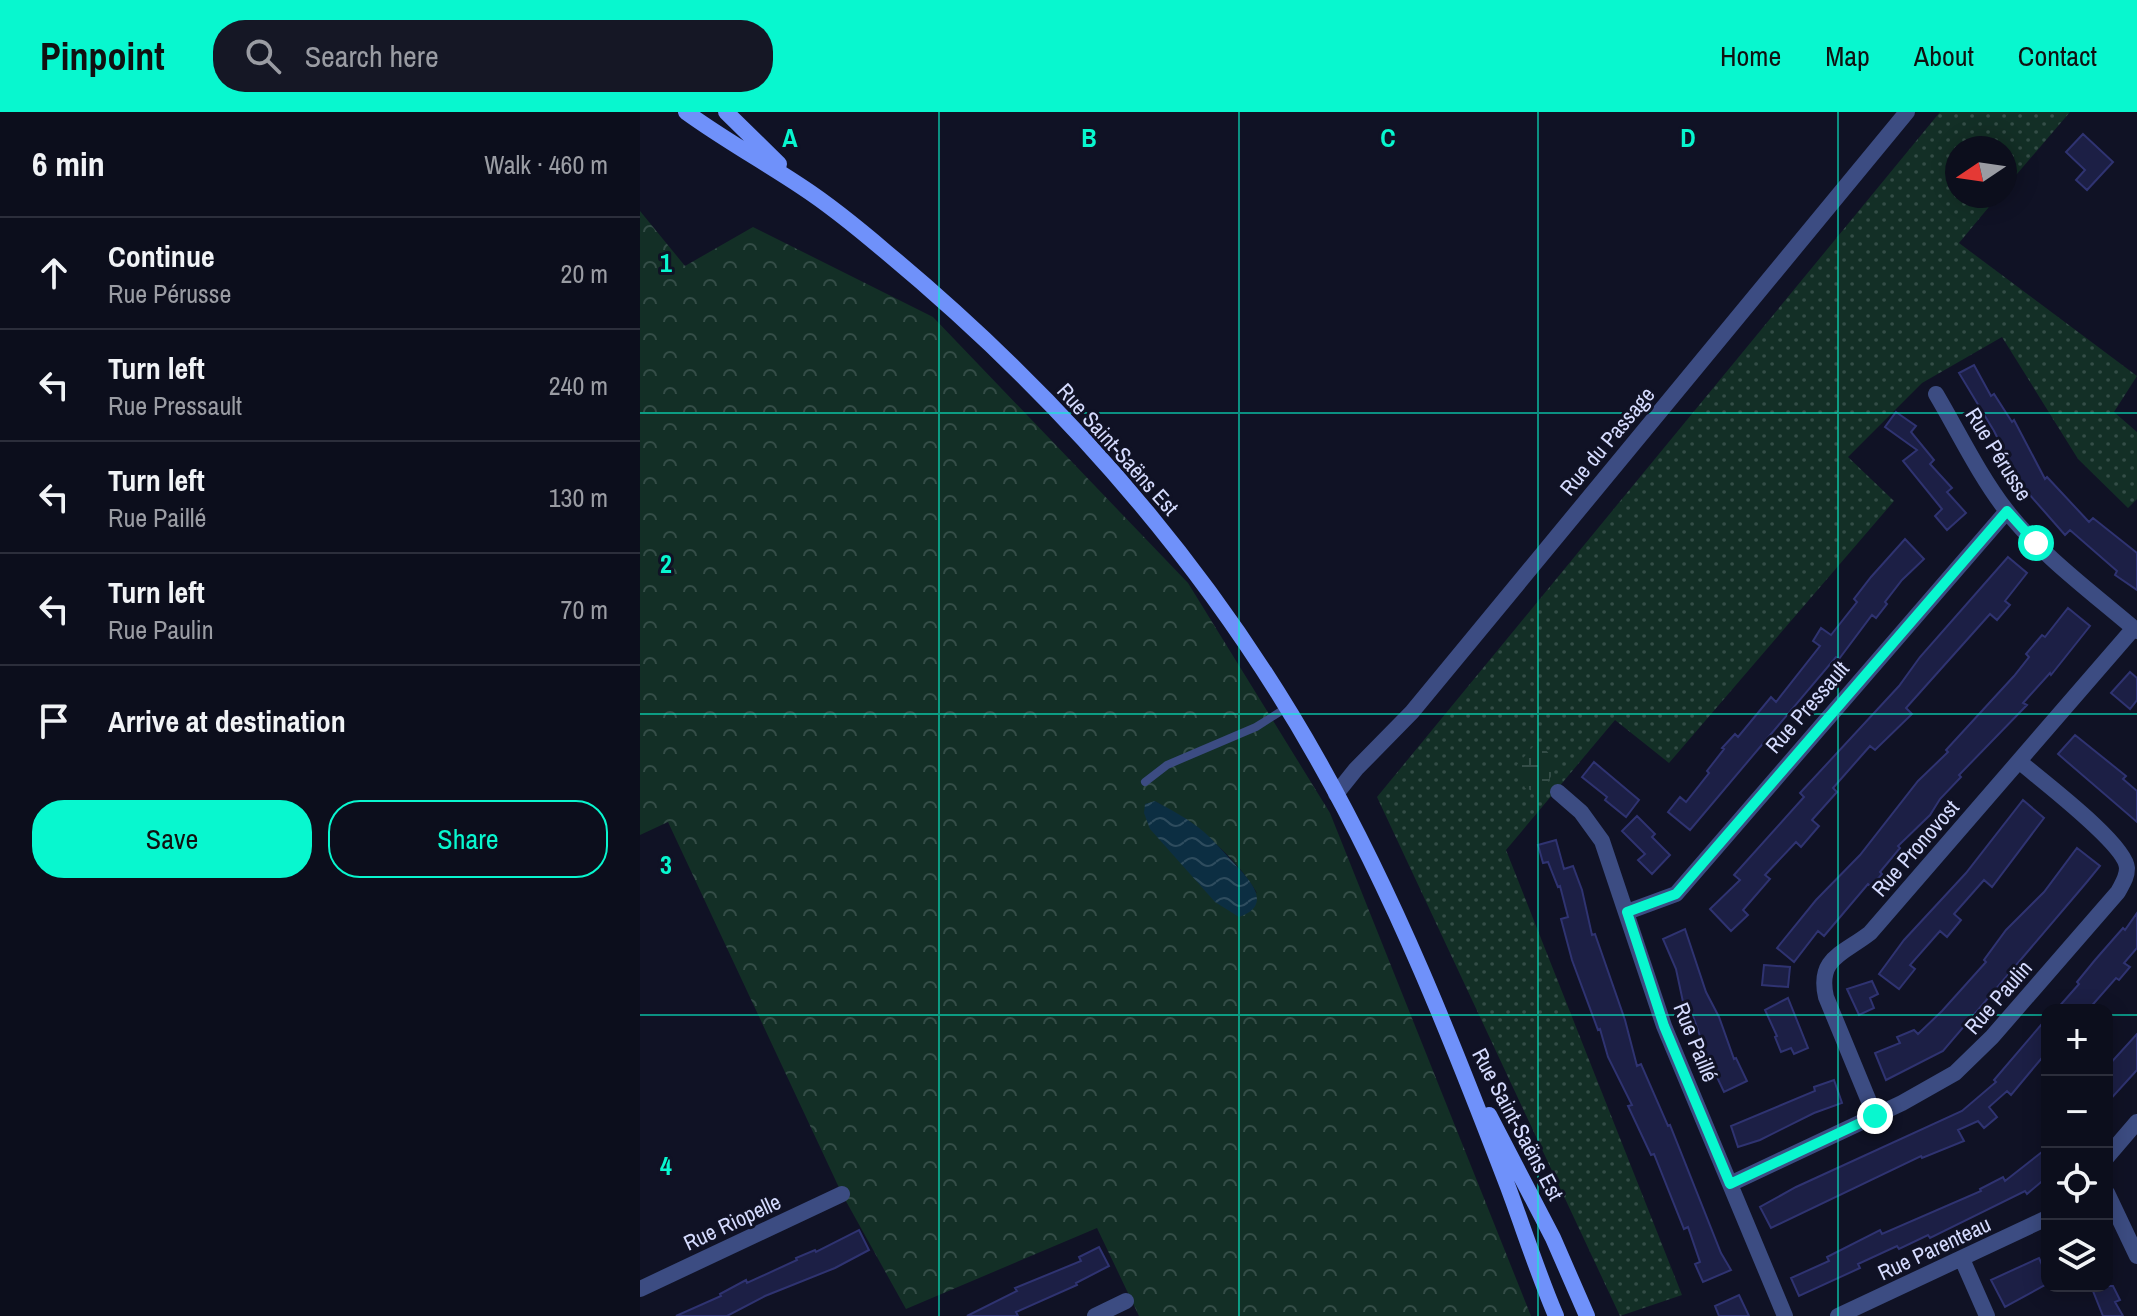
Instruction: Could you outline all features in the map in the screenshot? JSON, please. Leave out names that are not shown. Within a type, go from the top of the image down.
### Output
[{"type":"main road","name":"Rue Saint-Saëns Est","points":[[686,112],[803,188],[867,237],[989,344],[1125,485],[1231,623],[1336,794],[1381,884],[1451,1043],[1556,1316]]},
{"type":"main road","name":"Rue Saint-Saëns Est","points":[[726,112],[803,188]]},
{"type":"main road","name":"Rue Saint-Saëns Est","points":[[1451,1043],[1553,1238],[1587,1316]]},
{"type":"street","name":"Rue du Passage","points":[[1336,794],[1412,712],[1907,112]]},
{"type":"street","name":"Rue Pérusse","points":[[1936,394],[2007,511],[2036,543],[2136,630]]},
{"type":"street","name":"Rue Pressault","points":[[1627,912],[1676,894],[2007,511]]},
{"type":"street","name":"Rue Pronovost","points":[[1875,1116],[1826,997],[1822,980],[1825,967],[1870,933],[2136,630]]},
{"type":"street","name":"Rue Paulin","points":[[1730,1184],[1930,1089],[1955,1073],[1977,1053],[2125,881],[2127,867],[2116,845],[2020,762]]},
{"type":"street","name":"Rue Paillé","points":[[1558,792],[1581,812],[1602,841],[1664,1026],[1785,1316]]},
{"type":"street","points":[[2113,1150],[2137,1122]]},
{"type":"street","name":"Rue Riopelle","points":[[640,1289],[842,1194]]},
{"type":"street","points":[[2113,1206],[2137,1256]]},
{"type":"street","name":"Rue Parenteau","points":[[1838,1316],[2043,1220]]},
{"type":"street","points":[[1962,1259],[1987,1316]]},
{"type":"street","points":[[1095,1316],[1126,1301]]},
{"type":"lane","points":[[1145,782],[1167,765],[1256,727],[1286,708]]},
{"type":"green space","points":[[1940,112],[2070,112],[2017,174],[2017,136],[1945,136],[1945,208],[1988,208],[1959,243],[2137,376],[2114,412],[2137,432],[2137,499],[2128,508],[2078,459],[2002,337],[1922,383],[1848,457],[1894,501],[1669,763],[1615,720],[1506,850],[1682,1295],[1620,1316],[1377,797]]},
{"type":"green space","points":[[640,211],[685,266],[753,227],[933,317],[1188,583],[1330,813],[1531,1316],[1139,1316],[1097,1228],[906,1309],[842,1194],[668,822],[640,835]],"holes":[[[1155,801],[1199,830],[1225,852],[1257,893]]]},
{"type":"green space","points":[[1538,741],[1558,764],[1541,794],[1525,788],[1517,765]]},
{"type":"water","points":[[1155,801],[1204,832],[1244,874],[1257,898],[1250,912],[1239,917],[1215,902],[1150,829],[1144,813],[1145,804]]},
{"type":"building","points":[[2083,134],[2113,162],[2087,190],[2076,180],[2085,170],[2066,152]]},
{"type":"building","points":[[1974,365],[1991,396],[1994,394],[2012,422],[2014,420],[2045,479],[2047,477],[2089,522],[2093,518],[2137,553],[2137,590],[2115,575],[2117,571],[2070,530],[2065,535],[2022,486],[1959,373]]},
{"type":"building","points":[[1896,412],[1916,426],[1911,432],[1934,460],[1930,464],[1952,488],[1947,492],[1966,513],[1947,530],[1935,516],[1942,509],[1903,461],[1917,450],[1885,427]]},
{"type":"building","points":[[1905,539],[1924,559],[1902,580],[1876,618],[1872,615],[1839,659],[1836,657],[1690,830],[1668,812],[1680,797],[1686,802],[1709,773],[1707,771],[1722,748],[1735,734],[1738,737],[1771,697],[1776,702],[1820,646],[1813,641],[1821,628],[1831,635],[1857,602],[1854,599]]},
{"type":"building","points":[[2008,557],[2027,573],[2005,601],[2010,605],[1997,620],[1990,614],[1906,708],[1912,714],[1875,750],[1870,746],[1833,788],[1837,792],[1812,820],[1819,826],[1801,847],[1796,842],[1765,875],[1770,879],[1743,910],[1748,915],[1731,931],[1710,909],[1740,880],[1734,875],[1804,797],[1800,793],[1899,686],[1920,657]]},
{"type":"building","points":[[2068,608],[2090,626],[2051,675],[2023,703],[2027,705],[1959,775],[1961,777],[1930,815],[1898,846],[1900,848],[1871,887],[1868,884],[1824,936],[1818,931],[1794,962],[1777,948],[1816,900],[1860,855],[1918,781],[1948,752],[1946,750],[2014,676],[2029,657],[2026,654],[2042,635],[2045,637]]},
{"type":"building","points":[[2130,672],[2137,678],[2137,700],[2130,709],[2111,693]]},
{"type":"building","points":[[2075,735],[2126,776],[2123,779],[2137,791],[2137,822],[2058,754]]},
{"type":"building","points":[[1594,762],[1639,800],[1626,817],[1582,777]]},
{"type":"building","points":[[2023,800],[2044,818],[1992,887],[1984,880],[1954,914],[1961,920],[1947,937],[1940,931],[1910,965],[1915,969],[1899,989],[1879,974],[1904,940],[1966,873]]},
{"type":"building","points":[[1637,816],[1670,855],[1652,874],[1638,860],[1645,854],[1622,831]]},
{"type":"building","points":[[1556,840],[1564,869],[1573,866],[1582,890],[1592,935],[1595,934],[1625,1020],[1637,1066],[1641,1064],[1670,1125],[1721,1253],[1731,1270],[1703,1282],[1695,1264],[1700,1262],[1688,1227],[1684,1229],[1654,1154],[1651,1155],[1628,1106],[1632,1105],[1608,1057],[1572,960],[1561,919],[1568,917],[1560,886],[1548,862],[1543,863],[1538,845]]},
{"type":"building","points":[[2077,848],[2100,866],[1943,1051],[1886,1080],[1875,1053],[1900,1043],[1897,1037],[1914,1030],[1918,1034],[1942,1011],[1986,962],[1984,960],[2006,930],[2044,892]]},
{"type":"building","points":[[2137,913],[2137,948],[2124,963],[2130,967],[2119,980],[2116,978],[2093,1004],[2061,1004],[2095,960],[2123,928],[2125,930]]},
{"type":"building","points":[[1685,929],[1706,992],[1734,1059],[1747,1081],[1724,1092],[1693,1016],[1683,1002],[1676,969],[1663,939]]},
{"type":"building","points":[[1764,965],[1790,967],[1788,987],[1762,985]]},
{"type":"building","points":[[1872,981],[1878,994],[1870,998],[1874,1008],[1859,1015],[1847,989]]},
{"type":"building","points":[[1788,998],[1808,1048],[1794,1054],[1791,1048],[1781,1052],[1765,1010]]},
{"type":"building","points":[[2041,1025],[2041,1059],[2011,1095],[2007,1091],[1989,1107],[1997,1117],[1984,1128],[1978,1121],[1958,1130],[1964,1141],[1921,1156],[1771,1228],[1760,1207],[1796,1187],[1962,1111],[1996,1082],[1994,1080]]},
{"type":"building","points":[[2137,1034],[2137,1070],[2113,1096],[2113,1076],[2113,1060]]},
{"type":"building","points":[[1834,1080],[1842,1103],[1738,1147],[1731,1126]]},
{"type":"building","points":[[2041,1153],[2041,1182],[2027,1194],[2025,1191],[1930,1238],[1928,1235],[1899,1249],[1897,1246],[1858,1264],[1860,1268],[1799,1296],[1791,1278],[1829,1261],[1827,1257],[1880,1230],[1882,1234],[1981,1191],[2003,1177],[2005,1181]]},
{"type":"building","points":[[859,1230],[869,1250],[835,1268],[765,1296],[727,1316],[676,1316],[721,1296],[746,1280],[747,1283]]},
{"type":"building","points":[[1099,1247],[1109,1266],[1077,1285],[1016,1312],[1018,1316],[967,1316],[1017,1291],[1015,1288],[1081,1261],[1079,1257]]},
{"type":"building","points":[[2039,1258],[2041,1262],[2041,1287],[2005,1307],[1991,1280]]},
{"type":"building","points":[[2113,1286],[2120,1300],[2115,1302],[2123,1316],[2103,1316],[2093,1292],[2113,1292]]},
{"type":"building","points":[[1739,1295],[1749,1316],[1719,1316],[1715,1306]]},
{"type":"route","points":[[1875,1116],[1730,1184],[1664,1026],[1627,912],[1676,894],[2007,511],[2036,543]]}]
